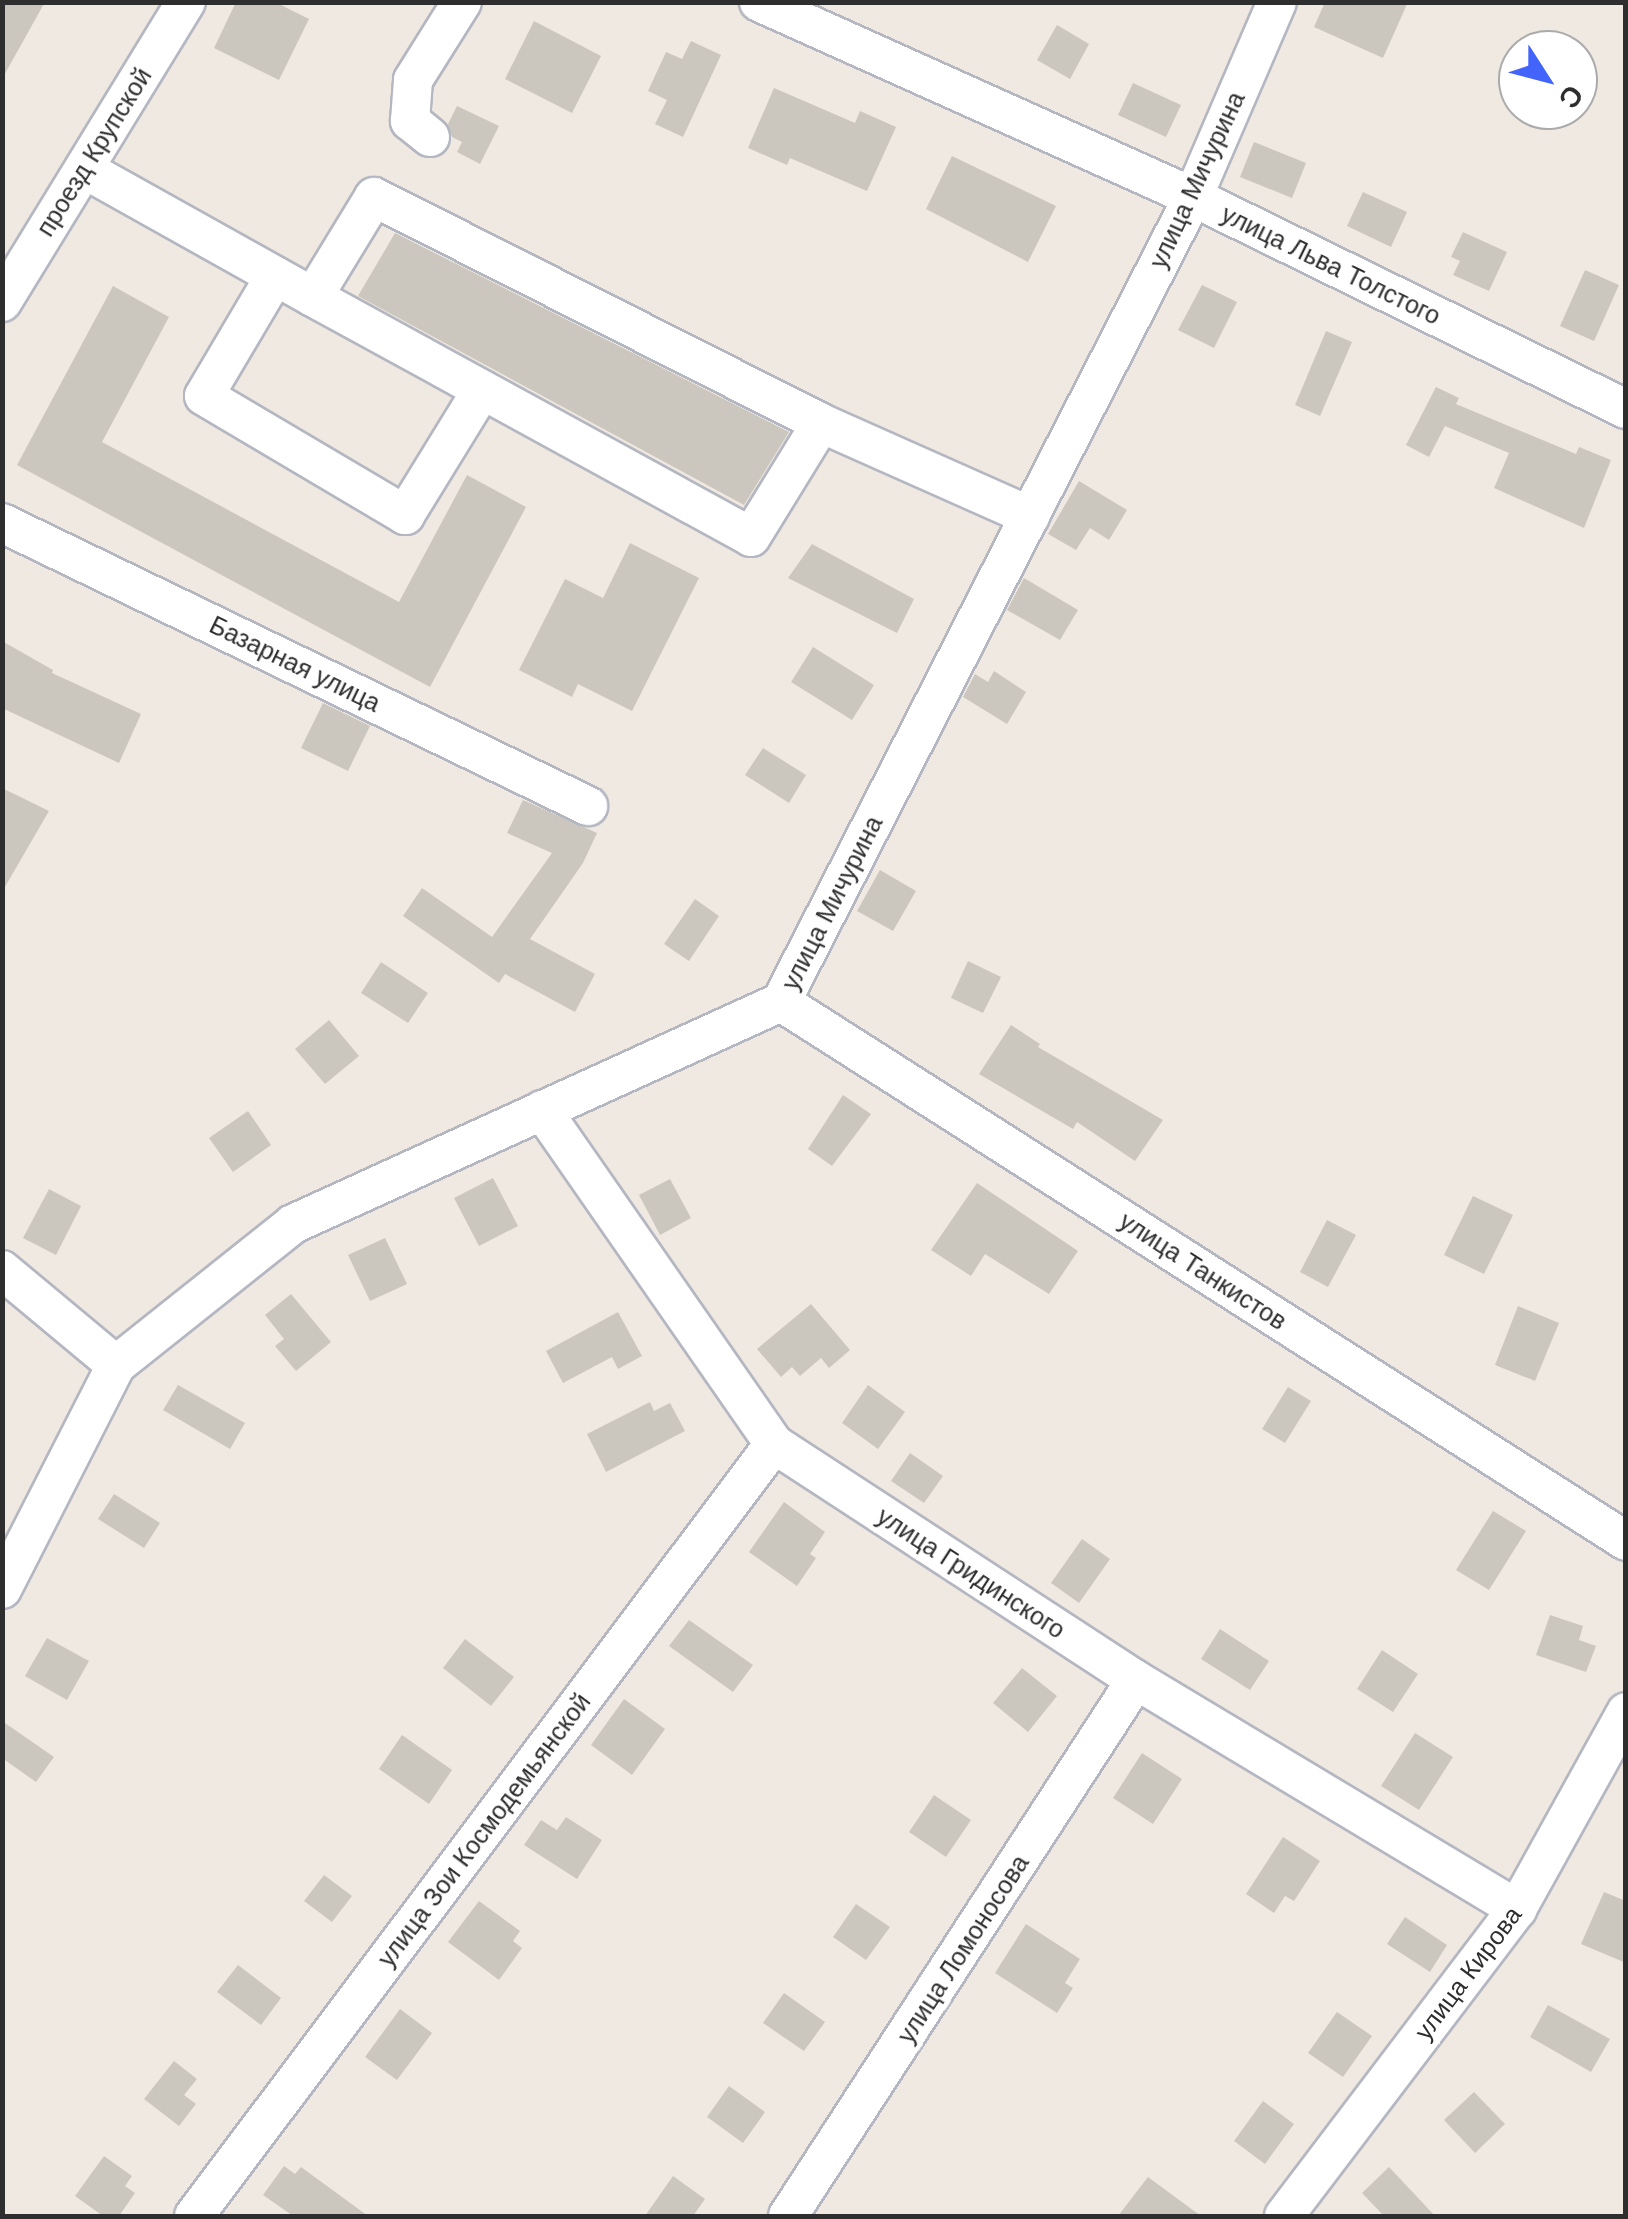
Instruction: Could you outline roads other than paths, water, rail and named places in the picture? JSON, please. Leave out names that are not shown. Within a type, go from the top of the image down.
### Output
[{"type":"street","name":"проезд Крупской","points":[[2,302],[186,2]]},
{"type":"street","points":[[430,136],[410,121],[413,80],[462,2]]},
{"type":"street","name":"улица Мичурина","points":[[2,1589],[116,1365],[293,1224],[781,1002],[1193,197],[1277,2]]},
{"type":"street","name":"улица Льва Толстого","points":[[778,6],[1193,197],[1626,410]]},
{"type":"street","points":[[84,169],[751,538],[821,422]]},
{"type":"street","points":[[313,297],[374,197],[821,422],[1030,516]]},
{"type":"street","points":[[276,276],[204,396],[405,514],[482,390]]},
{"type":"street","name":"Базарная улица","points":[[2,523],[588,806]]},
{"type":"street","name":"улица Танкистов","points":[[781,1002],[1626,1541]]},
{"type":"street","name":"улица Гридинского","points":[[542,1110],[774,1444],[1136,1680],[1517,1909]]},
{"type":"street","points":[[2,1270],[116,1365]]},
{"type":"street","name":"улица Зои Космодемьянской","points":[[194,2216],[774,1444]]},
{"type":"street","name":"улица Ломоносова","points":[[788,2216],[1136,1680]]},
{"type":"street","name":"улица Кирова","points":[[1284,2216],[1517,1909],[1626,1712]]}]
